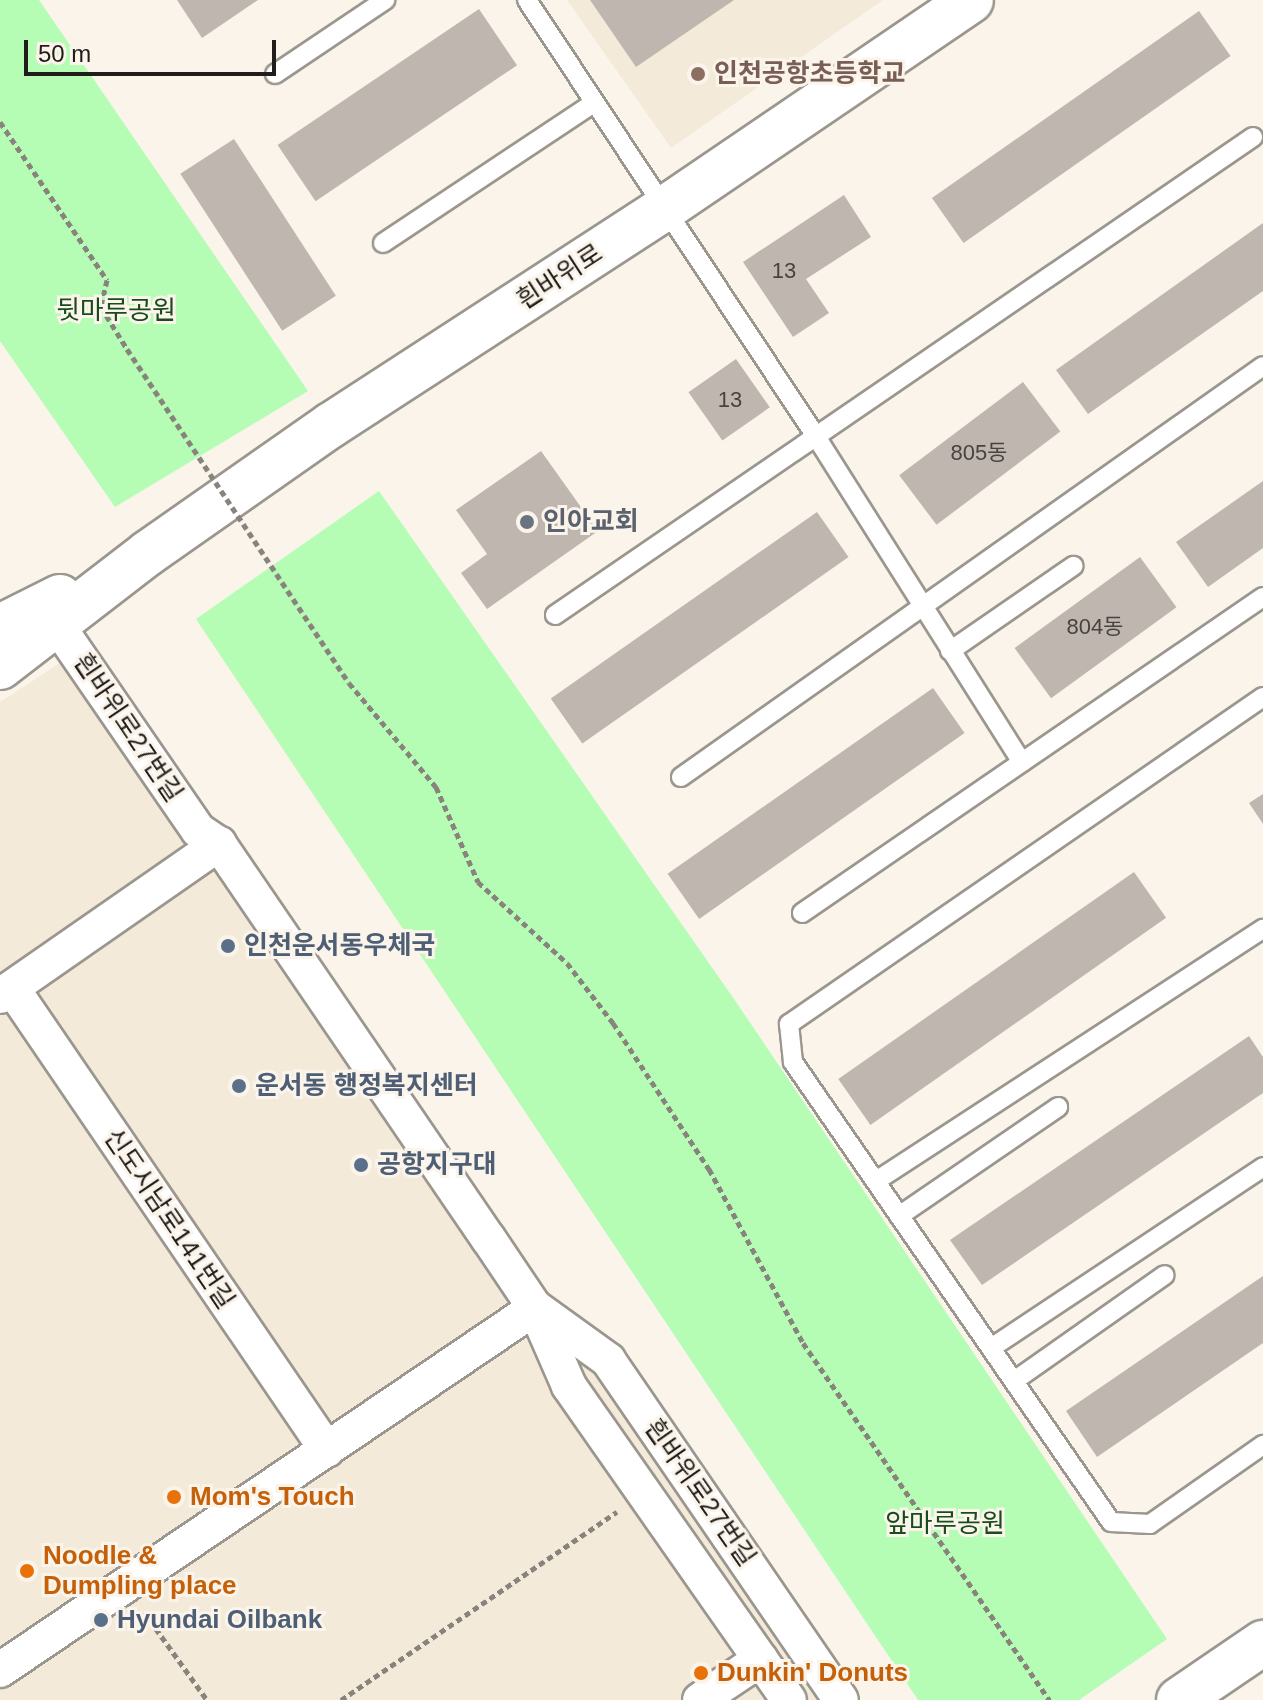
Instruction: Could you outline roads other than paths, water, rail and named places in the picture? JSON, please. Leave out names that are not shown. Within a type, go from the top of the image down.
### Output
[{"type":"street","name":"흰바위로","points":[[0,667],[59,609],[148,553],[331,425],[664,209],[971,0]]},
{"type":"street","name":"흰바위로","points":[[0,627],[59,609]]},
{"type":"street","name":"흰바위로27번길","points":[[59,609],[215,819],[219,844],[535,1308],[569,1386],[789,1700]]},
{"type":"street","points":[[6,992],[219,844]]},
{"type":"street","name":"신도시남로141번길","points":[[6,992],[327,1450]]},
{"type":"street","name":"흰바위로27번길","points":[[535,1308],[608,1360],[841,1700]]},
{"type":"street","points":[[0,1670],[535,1308]]},
{"type":"street","points":[[1179,1700],[1263,1643]]},
{"type":"street","points":[[700,1700],[761,1659]]},
{"type":"lane","points":[[275,74],[385,0]]},
{"type":"lane","points":[[527,0],[815,435],[1022,762]]},
{"type":"lane","points":[[383,243],[594,103]]},
{"type":"lane","points":[[555,615],[1253,137]]},
{"type":"lane","points":[[681,777],[1263,366]]},
{"type":"lane","points":[[950,651],[1073,566]]},
{"type":"lane","points":[[802,913],[1263,597]]},
{"type":"lane","points":[[1263,697],[789,1024],[793,1062],[1111,1522],[1150,1524],[1263,1445]]},
{"type":"lane","points":[[876,1181],[1263,929]]},
{"type":"lane","points":[[899,1216],[1058,1107]]},
{"type":"lane","points":[[991,1348],[1263,1167]]},
{"type":"lane","points":[[1014,1381],[1165,1275]]},
{"type":"place","name":"인천공항초등학교","points":[[698,74]]},
{"type":"place","name":"인아교회","points":[[527,522]]},
{"type":"place","name":"인천운서동우체국","points":[[228,946]]},
{"type":"place","name":"운서동 행정복지센터","points":[[239,1086]]},
{"type":"place","name":"공항지구대","points":[[361,1165]]},
{"type":"place","name":"Mom's Touch","points":[[174,1497]]},
{"type":"place","name":"Noodle & Dumpling place","points":[[27,1571]]},
{"type":"place","name":"Hyundai Oilbank","points":[[101,1620]]},
{"type":"place","name":"Dunkin' Donuts","points":[[701,1673]]},
{"type":"park label","name":"뒷마루공원","points":[[116,311]]},
{"type":"park label","name":"앞마루공원","points":[[945,1524]]}]
